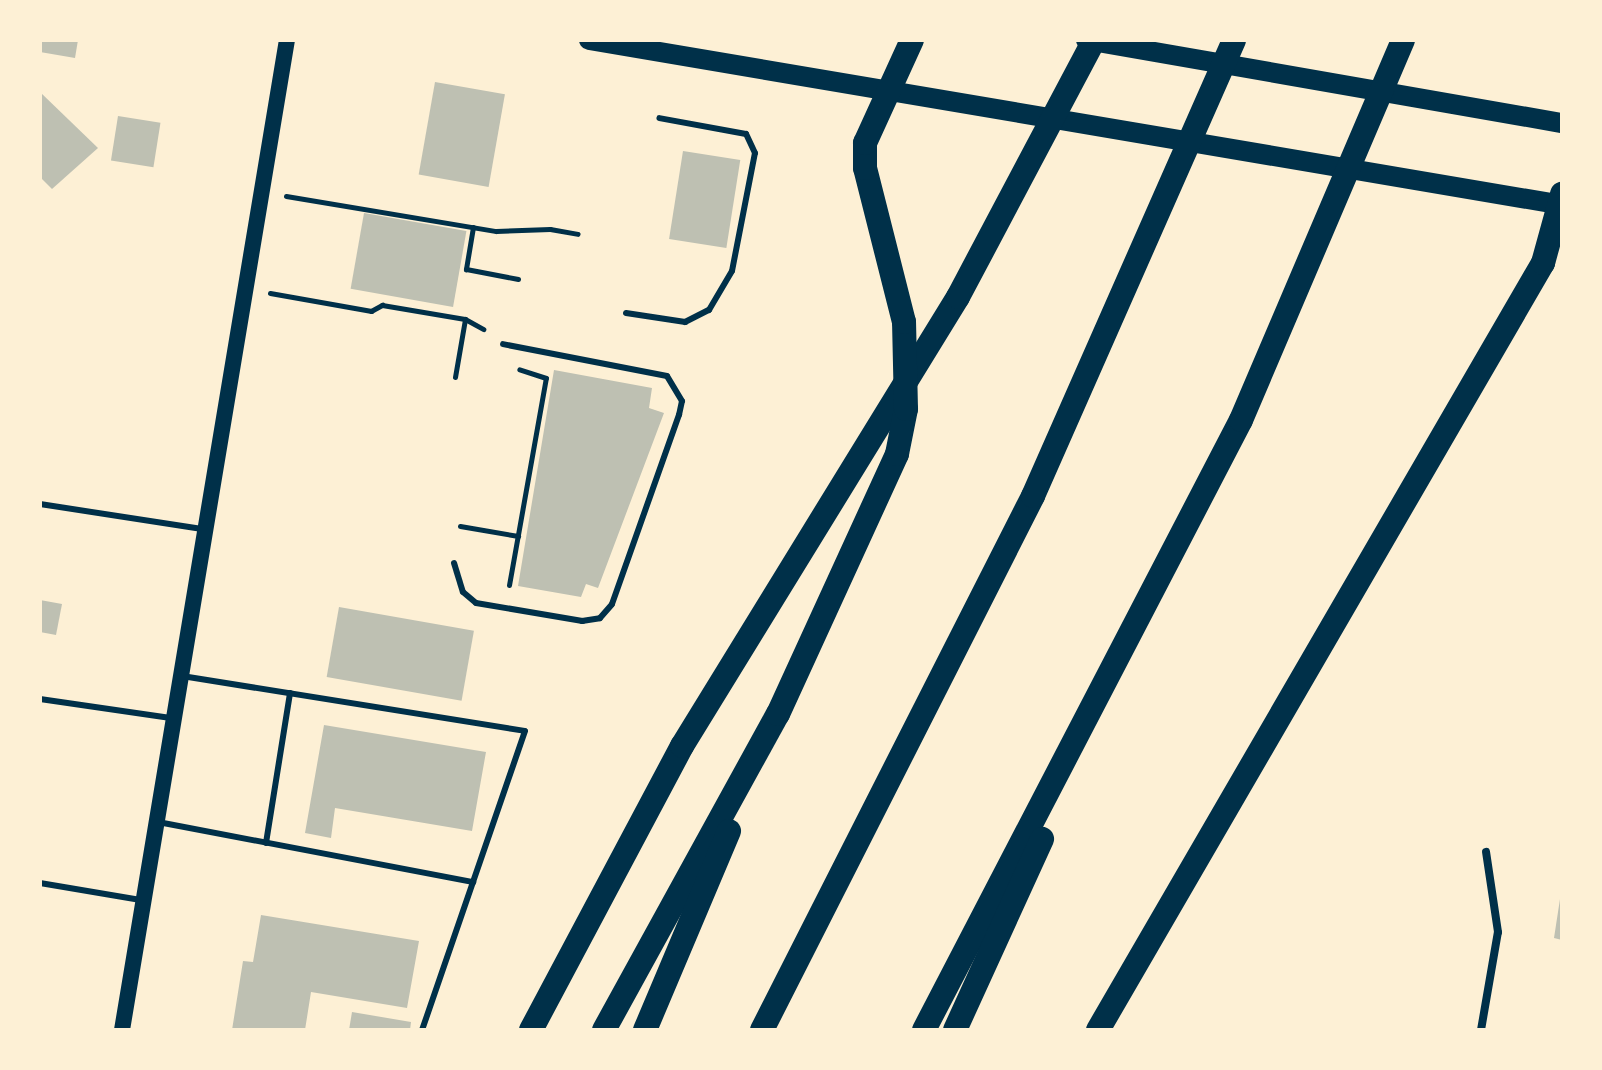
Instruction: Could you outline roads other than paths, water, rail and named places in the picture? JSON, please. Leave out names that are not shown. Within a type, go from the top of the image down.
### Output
[{"type":"highway","points":[[604,1030],[778,714],[881,498],[906,409],[904,322],[885,259],[865,168],[865,143],[912,40]]},
{"type":"highway","points":[[531,1030],[682,746],[958,297],[1094,40]]},
{"type":"highway","points":[[762,1030],[1033,496],[1234,40]]},
{"type":"highway","points":[[924,1030],[1144,616],[1241,420],[1403,40]]},
{"type":"highway","points":[[1098,1030],[1543,263],[1561,201]]},
{"type":"highway","points":[[955,1030],[1144,616]]},
{"type":"highway","points":[[645,1030],[778,714]]},
{"type":"main road","points":[[122,1030],[287,40]]},
{"type":"main road","points":[[589,40],[1451,186],[1561,201]]},
{"type":"main road","points":[[1086,40],[1562,123]]},
{"type":"street","points":[[1481,1030],[1498,932],[1486,852]]},
{"type":"lane","points":[[626,313],[685,322],[709,310],[732,271],[755,153],[746,134],[659,118]]},
{"type":"lane","points":[[454,563],[463,592],[476,603],[582,621],[600,618],[612,604],[679,415],[682,401],[667,376],[503,344]]},
{"type":"lane","points":[[40,504],[206,530]]},
{"type":"lane","points":[[182,676],[525,731],[422,1030]]},
{"type":"lane","points":[[266,843],[290,693]]},
{"type":"lane","points":[[40,699],[174,719]]},
{"type":"lane","points":[[157,822],[473,882]]},
{"type":"lane","points":[[40,883],[144,901]]}]
